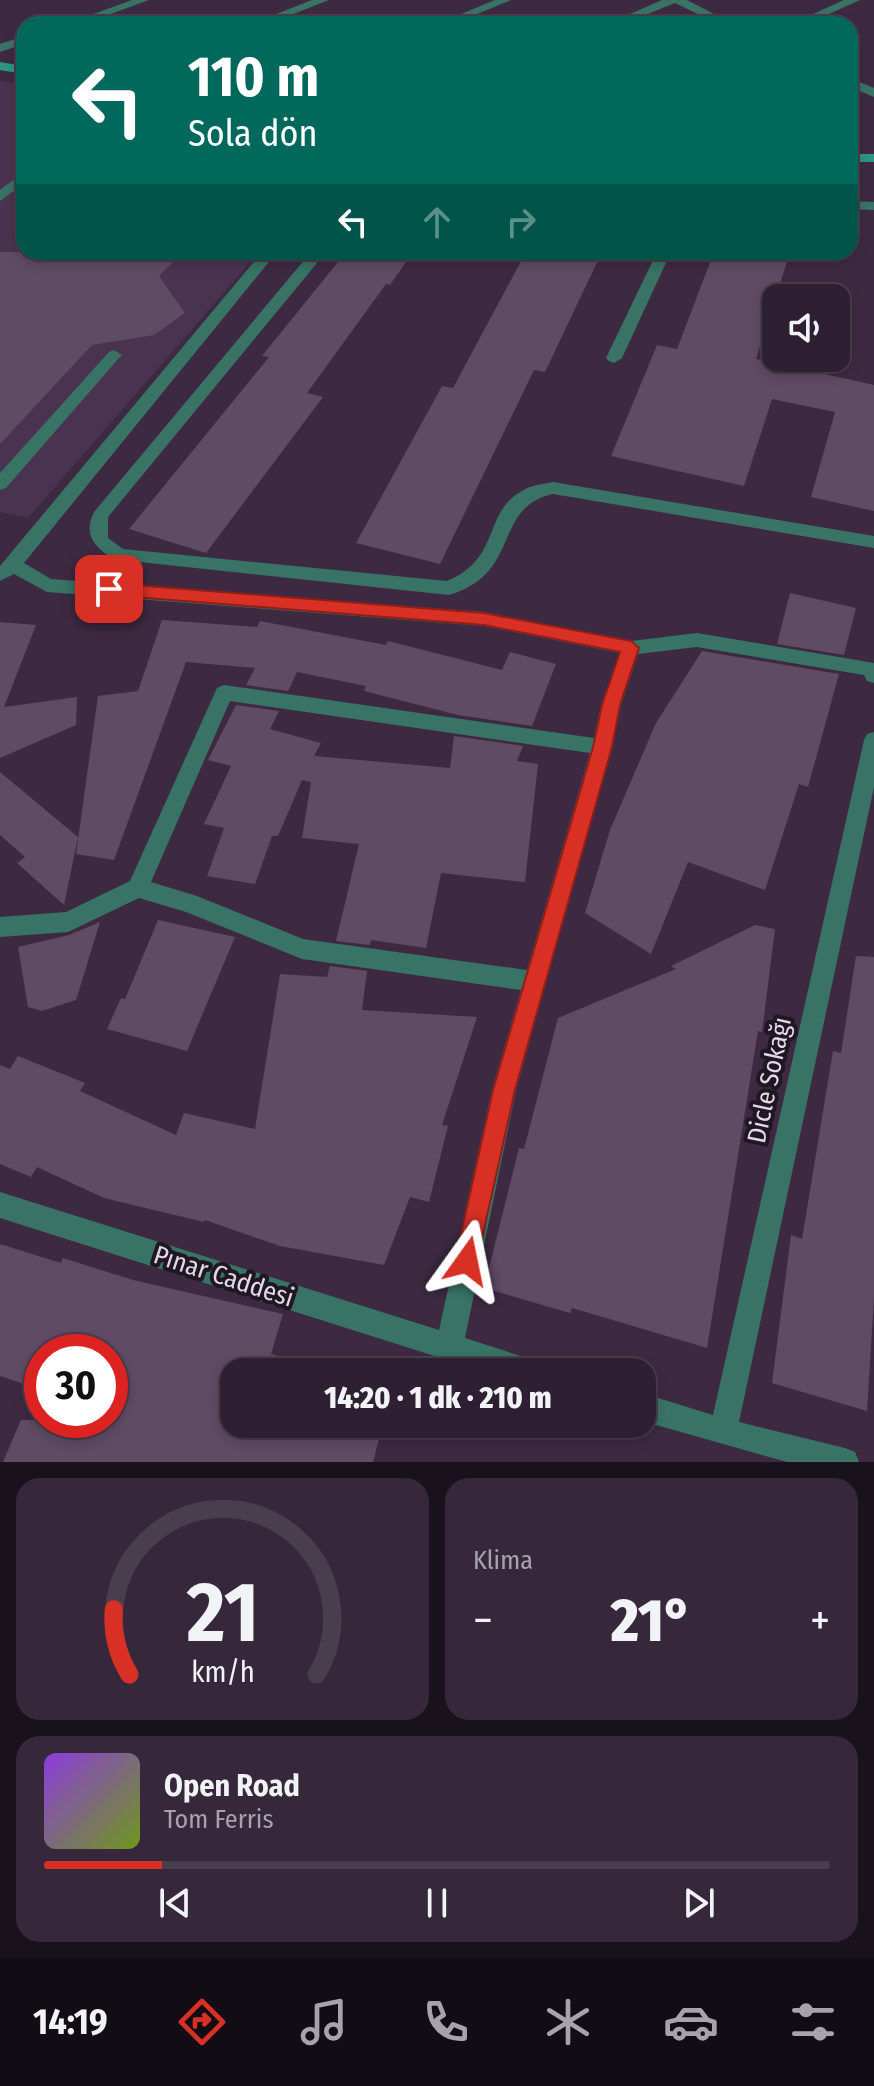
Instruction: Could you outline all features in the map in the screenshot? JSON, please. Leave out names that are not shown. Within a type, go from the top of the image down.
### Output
[{"type":"street","points":[[96,16],[143,0]]},
{"type":"street","points":[[279,16],[323,0]]},
{"type":"street","points":[[464,16],[505,0]]},
{"type":"street","points":[[633,16],[672,0]]},
{"type":"street","points":[[678,0],[711,16]]},
{"type":"street","points":[[816,16],[854,0]]},
{"type":"street","points":[[0,197],[16,183]]},
{"type":"street","points":[[263,260],[6,570],[47,585],[484,619],[631,648],[697,640],[872,672]]},
{"type":"street","points":[[312,260],[100,516],[97,531],[107,549],[118,555],[133,557],[449,588],[463,584],[484,570],[516,500],[533,491],[553,488],[874,542]]},
{"type":"street","points":[[614,358],[660,260]]},
{"type":"street","points":[[0,484],[114,355]]},
{"type":"street","points":[[449,1347],[504,1090],[602,747],[611,705],[631,648]]},
{"type":"street","points":[[0,927],[68,922],[138,888],[224,693],[602,747]]},
{"type":"street","name":"Dicle Sokağı","points":[[723,1432],[874,740]]},
{"type":"street","points":[[138,888],[189,903],[302,949],[534,981]]},
{"type":"street","name":"Pınar Caddesi","points":[[0,1205],[484,1358]]},
{"type":"street","points":[[656,1411],[723,1432],[845,1462]]},
{"type":"shaded area","points":[[0,81],[16,84],[16,260],[252,260],[28,518],[0,512]]},
{"type":"building","points":[[0,252],[16,252],[16,260],[175,260],[159,276],[185,313],[154,335],[92,345],[0,444]]},
{"type":"building","points":[[340,260],[407,260],[390,285],[386,284],[307,393],[323,397],[206,553],[129,529],[269,357],[262,356]]},
{"type":"building","points":[[522,260],[598,260],[545,372],[534,370],[440,564],[356,543],[442,386],[453,388]]},
{"type":"building","points":[[711,260],[787,260],[780,284],[762,284],[762,340],[756,359],[762,360],[762,372],[815,372],[874,385],[874,511],[811,497],[835,412],[772,399],[744,486],[611,456],[657,345],[677,349]]},
{"type":"building","points":[[790,593],[856,608],[844,655],[777,644]]},
{"type":"building","points":[[162,620],[257,627],[260,621],[386,645],[388,641],[502,670],[510,652],[556,664],[532,726],[458,715],[364,691],[366,686],[297,672],[288,691],[246,685],[255,668],[186,662],[114,860],[76,854],[98,696],[138,691]]},
{"type":"building","points":[[0,622],[36,625],[4,707],[77,697],[76,725],[0,758]]},
{"type":"building","points":[[702,651],[839,674],[808,787],[799,784],[765,890],[688,862],[651,954],[585,913],[610,830],[656,723]]},
{"type":"building","points":[[236,705],[279,711],[270,729],[321,743],[314,756],[450,768],[454,736],[523,746],[517,761],[538,764],[525,882],[441,873],[426,948],[371,940],[370,945],[336,941],[359,844],[302,838],[311,782],[302,780],[278,836],[272,836],[255,884],[207,876],[224,828],[204,824],[231,766],[208,760]]},
{"type":"building","points":[[0,772],[78,837],[64,905],[17,863],[25,857],[0,835]]},
{"type":"building","points":[[158,920],[235,937],[187,1051],[107,1029],[121,998],[125,999]]},
{"type":"building","points":[[100,922],[76,1000],[42,1011],[28,1007],[18,947],[69,935]]},
{"type":"building","points":[[755,925],[775,929],[762,1032],[758,1031],[707,1348],[572,1308],[570,1313],[484,1288],[519,1148],[524,1149],[558,1018],[676,969],[671,966]]},
{"type":"building","points":[[856,956],[874,957],[874,1298],[867,1411],[772,1383],[791,1235],[802,1239],[833,1051],[841,1053]]},
{"type":"building","points":[[330,966],[367,971],[362,1010],[477,1017],[442,1125],[448,1126],[429,1202],[410,1197],[384,1265],[280,1246],[205,1220],[104,1198],[37,1167],[31,1177],[0,1164],[0,1065],[10,1069],[18,1056],[85,1083],[80,1091],[176,1135],[184,1113],[255,1129],[280,974],[327,977]]},
{"type":"building","points":[[0,1244],[61,1263],[63,1258],[133,1280],[283,1314],[271,1354],[283,1358],[220,1358],[220,1438],[379,1438],[373,1462],[3,1462],[21,1420],[24,1420],[24,1438],[128,1438],[128,1334],[24,1334],[24,1384],[0,1376]]},
{"type":"route","points":[[109,589],[484,619],[631,648],[611,705],[602,747],[504,1090],[467,1261]]}]
